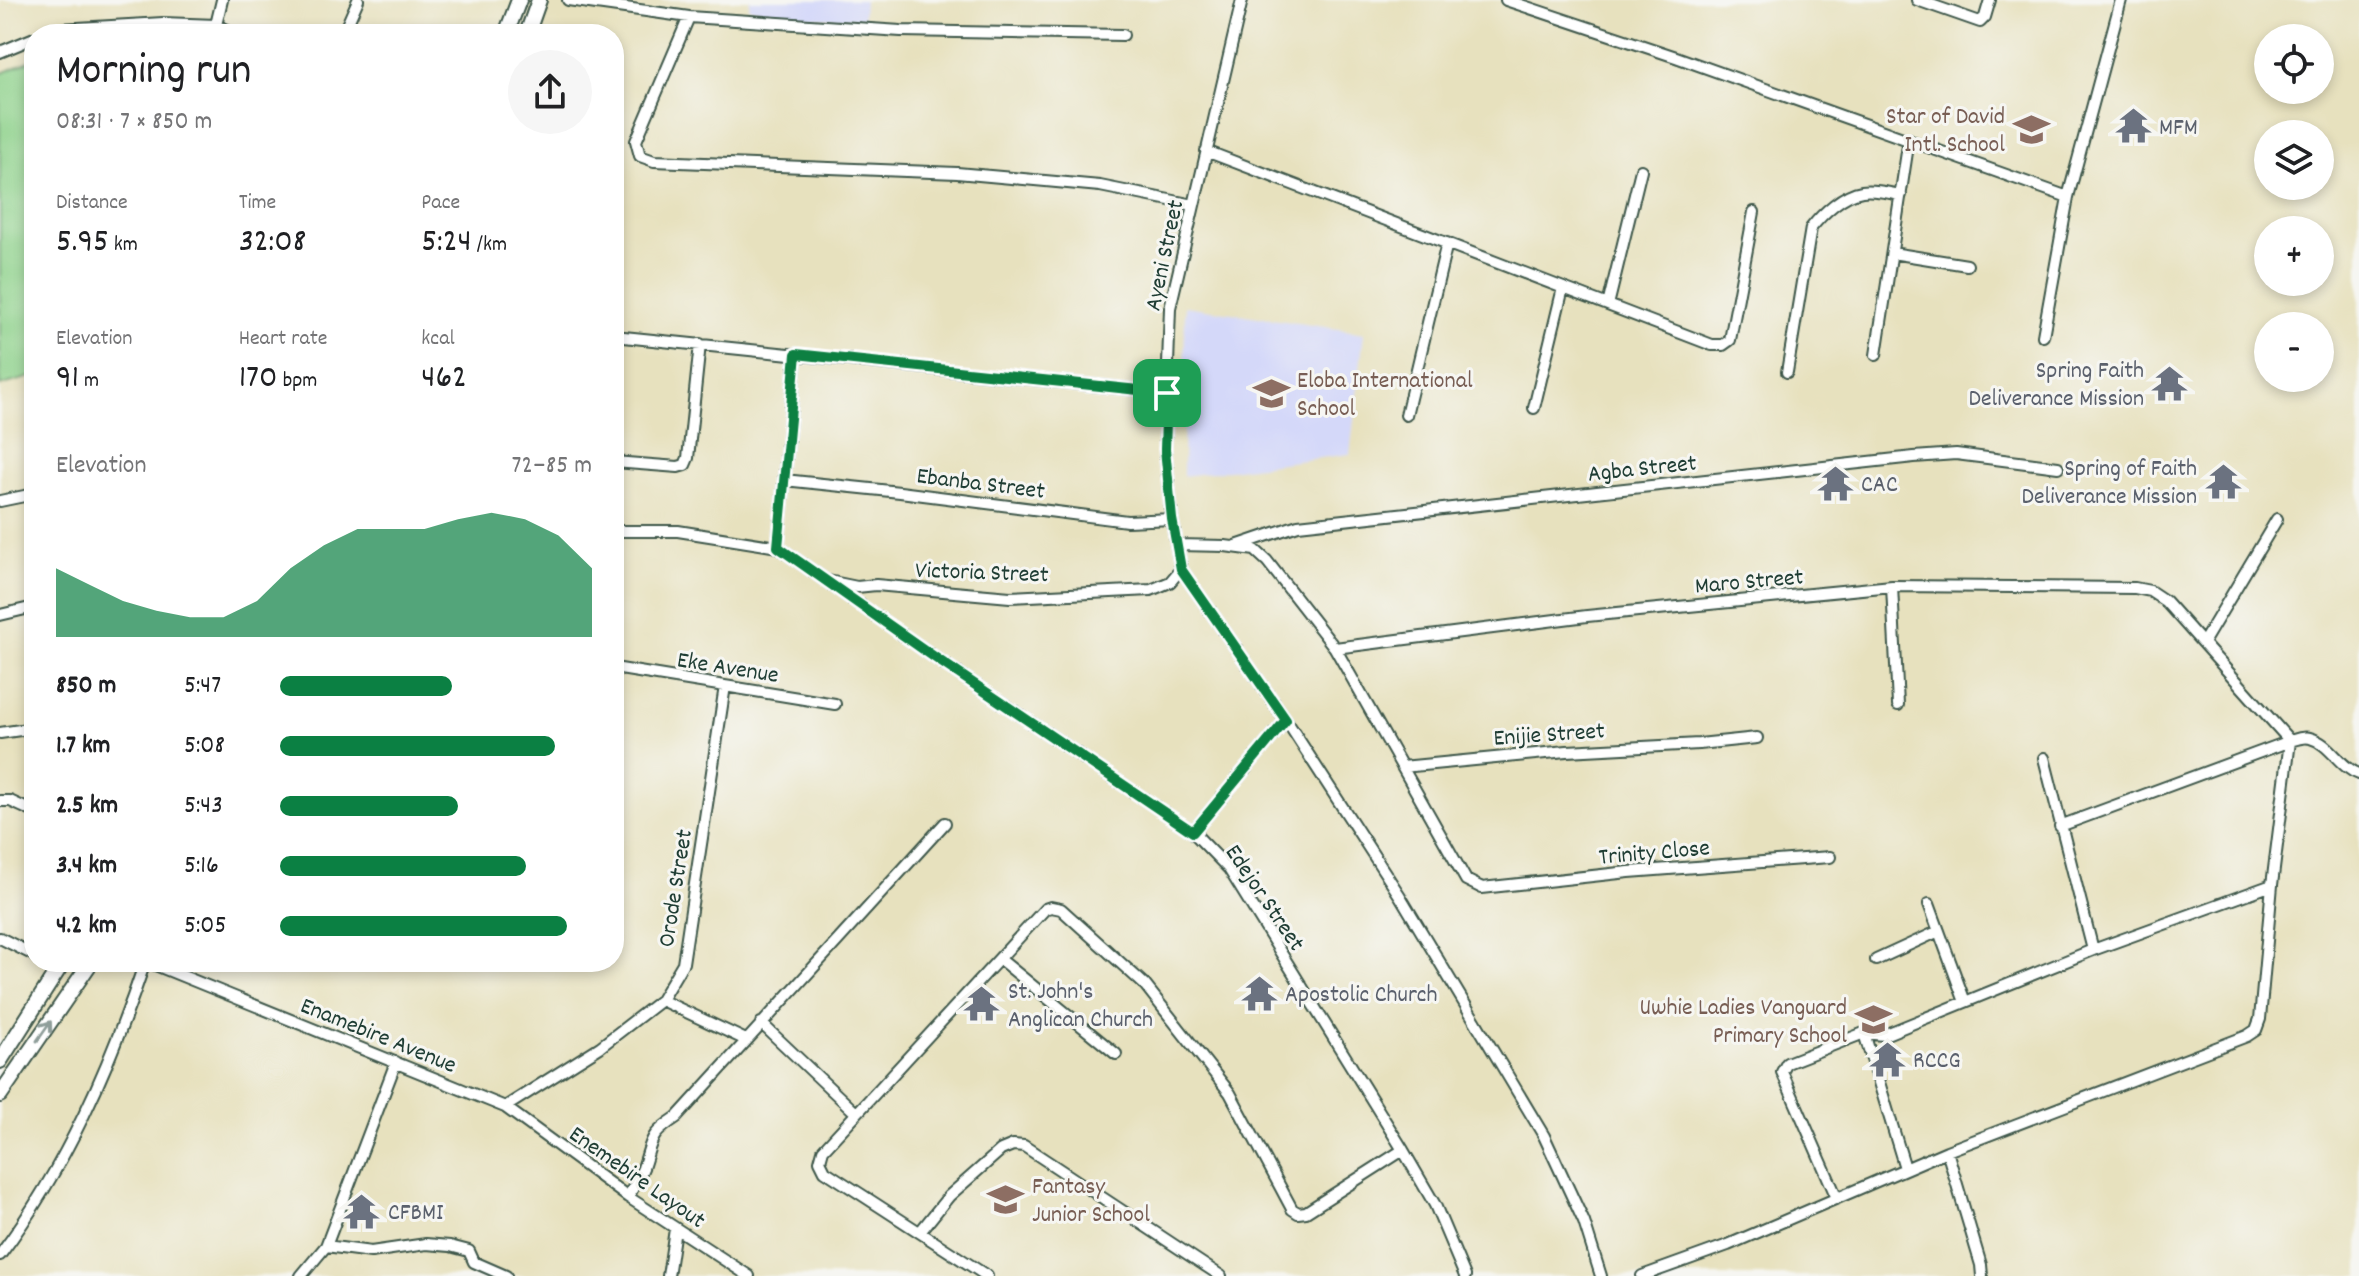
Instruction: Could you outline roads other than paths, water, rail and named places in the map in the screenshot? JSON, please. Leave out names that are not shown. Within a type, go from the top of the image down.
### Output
[{"type":"main road","points":[[510,24],[519,0]]},
{"type":"main road","points":[[531,24],[539,0]]},
{"type":"main road","points":[[0,1061],[51,972]]},
{"type":"main road","points":[[0,1095],[84,972]]},
{"type":"street","points":[[216,24],[222,0]]},
{"type":"street","points":[[347,24],[358,0]]},
{"type":"street","points":[[568,0],[689,17],[901,31],[1123,35]]},
{"type":"street","name":"Ayeni Street","points":[[1181,569],[1165,449],[1170,308],[1242,0]]},
{"type":"street","points":[[1506,0],[2068,197]]},
{"type":"street","points":[[1917,0],[1980,22],[1985,17],[1990,0]]},
{"type":"street","points":[[2043,336],[2068,197],[2121,0]]},
{"type":"street","points":[[689,17],[636,141],[640,156],[654,161],[957,173],[1100,186],[1194,205]]},
{"type":"street","points":[[146,24],[190,24]]},
{"type":"street","points":[[0,52],[24,42]]},
{"type":"street","points":[[1876,355],[1909,139]]},
{"type":"street","points":[[1206,151],[1712,345],[1723,345],[1730,340],[1754,212]]},
{"type":"street","points":[[1608,305],[1641,170]]},
{"type":"street","points":[[1787,372],[1811,228],[1847,196],[1864,190],[1901,195]]},
{"type":"street","points":[[1406,415],[1447,243]]},
{"type":"street","points":[[1892,253],[1967,265]]},
{"type":"street","points":[[1534,408],[1563,288]]},
{"type":"street","points":[[624,337],[1167,393]]},
{"type":"street","points":[[624,463],[685,465],[700,344]]},
{"type":"street","points":[[778,547],[796,354]]},
{"type":"street","name":"Agba Street","points":[[1234,547],[1298,525],[1914,457],[1956,454],[2058,467]]},
{"type":"street","name":"Ebanba Street","points":[[784,480],[1127,521],[1172,519]]},
{"type":"street","points":[[0,501],[24,496]]},
{"type":"street","points":[[1642,1276],[1728,1245],[1905,1168],[2256,1030],[2260,1019],[2272,885],[2290,741],[2203,643],[2277,519]]},
{"type":"street","name":"Edejor Street","points":[[624,531],[678,531],[778,547],[1193,832],[1229,869],[1403,1150],[1435,1205],[1465,1276]]},
{"type":"street","points":[[1178,545],[1255,550],[1267,561],[1335,648],[1402,767]]},
{"type":"street","points":[[1181,569],[1286,720],[1400,896],[1544,1136],[1584,1222],[1601,1276]]},
{"type":"street","name":"Victoria Street","points":[[822,580],[857,587],[876,585],[1010,597],[1151,590],[1170,582],[1181,569]]},
{"type":"street","points":[[1892,586],[1898,705]]},
{"type":"street","name":"Maro Street","points":[[1335,648],[1587,616],[1892,586],[2135,588],[2150,591],[2165,601],[2203,643]]},
{"type":"street","points":[[0,615],[24,609]]},
{"type":"street","name":"Eke Avenue","points":[[624,670],[835,704]]},
{"type":"street","name":"Orode Street","points":[[505,1107],[600,1047],[661,1000],[683,963],[725,686]]},
{"type":"street","points":[[1193,832],[1286,720]]},
{"type":"street","points":[[0,733],[24,729]]},
{"type":"street","name":"Enijie Street","points":[[1402,767],[1567,751],[1757,738]]},
{"type":"street","points":[[2060,826],[2290,741],[2311,738],[2349,770],[2359,774]]},
{"type":"street","points":[[2044,758],[2093,950]]},
{"type":"street","name":"Trinity Close","points":[[1402,767],[1466,880],[1482,888],[1629,872],[1830,857]]},
{"type":"street","points":[[0,801],[10,801],[24,807]]},
{"type":"street","points":[[628,1197],[643,1168],[648,1145],[660,1128],[677,1117],[945,823]]},
{"type":"street","points":[[1837,1198],[1782,1072],[1787,1063],[1864,1033],[1884,1035],[2093,950],[2272,885]]},
{"type":"street","points":[[1929,904],[1965,1002]]},
{"type":"street","points":[[987,1276],[825,1171],[820,1161],[823,1150],[856,1113],[1045,909],[1051,907],[1061,909],[1145,985],[1230,1093],[1292,1209],[1298,1213],[1306,1212],[1403,1150]]},
{"type":"street","points":[[1876,960],[1939,931]]},
{"type":"street","points":[[0,938],[24,950]]},
{"type":"street","points":[[1001,960],[1116,1054]]},
{"type":"street","points":[[0,1255],[24,1223],[58,1167],[101,1080],[142,972]]},
{"type":"street","name":"Enamebire Avenue","points":[[171,972],[505,1107]]},
{"type":"street","points":[[661,1000],[746,1040]]},
{"type":"street","points":[[761,1023],[856,1113]]},
{"type":"street","points":[[1864,1033],[1905,1168]]},
{"type":"street","points":[[301,1276],[326,1246],[396,1062]]},
{"type":"street","name":"Enemebire Layout","points":[[505,1107],[628,1197],[749,1276]]},
{"type":"street","points":[[920,1232],[949,1196],[1001,1150],[1013,1145],[1024,1146],[1221,1276]]},
{"type":"street","points":[[1947,1151],[1982,1276]]},
{"type":"street","points":[[668,1276],[675,1229]]},
{"type":"street","points":[[326,1246],[371,1252],[426,1244],[450,1246],[469,1251],[474,1262],[471,1276]]},
{"type":"street","points":[[474,1262],[506,1276]]},
{"type":"place","name":"MFM","points":[[2133,126]]},
{"type":"place","name":"Star of David Intl. School","points":[[2031,129]]},
{"type":"place","name":"Spring Faith Deliverance Mission","points":[[2170,383]]},
{"type":"place","name":"Eloba International School","points":[[1271,393]]},
{"type":"place","name":"Spring of Faith Deliverance Mission","points":[[2223,481]]},
{"type":"place","name":"CAC","points":[[1835,483]]},
{"type":"place","name":"Apostolic Church","points":[[1259,993]]},
{"type":"place","name":"St. John's Anglican Church","points":[[982,1004]]},
{"type":"place","name":"Uwhie Ladies Vanguard Primary School","points":[[1873,1020]]},
{"type":"place","name":"RCCG","points":[[1887,1059]]},
{"type":"place","name":"Fantasy Junior School","points":[[1006,1199]]},
{"type":"place","name":"CFBMI","points":[[362,1211]]}]
